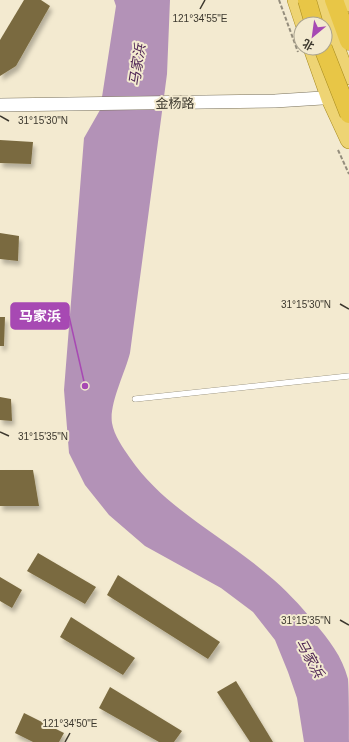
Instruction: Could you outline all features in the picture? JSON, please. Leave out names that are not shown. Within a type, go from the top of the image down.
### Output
[{"type":"highway","points":[[306,0],[311,16]]},
{"type":"highway","points":[[334,0],[349,41]]},
{"type":"highway","points":[[326,56],[349,114]]},
{"type":"main road","points":[[296,0],[301,16]]},
{"type":"main road","points":[[319,0],[345,72],[349,76]]},
{"type":"main road","points":[[315,56],[330,98],[349,140]]},
{"type":"main road","points":[[330,98],[349,107]]},
{"type":"street","name":"金杨路","points":[[0,105],[205,103],[330,98],[349,95]]},
{"type":"lane","points":[[134,400],[349,376]]},
{"type":"water","points":[[114,0],[170,0],[167,74],[130,353],[115,398],[112,415],[113,428],[130,458],[144,476],[160,492],[195,521],[274,580],[303,609],[330,642],[339,656],[348,679],[349,742],[304,742],[297,698],[288,672],[275,640],[253,612],[221,588],[145,546],[109,515],[85,485],[69,453],[64,390],[84,138],[100,110],[116,6]]},
{"type":"building","points":[[24,0],[41,0],[50,6],[16,66],[0,76],[0,40]]},
{"type":"building","points":[[0,140],[33,142],[31,164],[0,163]]},
{"type":"building","points":[[0,233],[19,236],[18,261],[0,259]]},
{"type":"building","points":[[0,317],[5,317],[4,346],[0,346]]},
{"type":"building","points":[[0,397],[11,399],[12,421],[0,420]]},
{"type":"building","points":[[0,470],[33,470],[39,506],[0,506]]},
{"type":"building","points":[[38,553],[96,587],[85,604],[27,571]]},
{"type":"building","points":[[118,575],[220,642],[208,659],[107,595]]},
{"type":"building","points":[[0,577],[22,590],[12,608],[0,601]]},
{"type":"building","points":[[71,617],[135,658],[123,675],[60,637]]},
{"type":"building","points":[[236,681],[273,742],[250,742],[217,692]]},
{"type":"building","points":[[110,687],[182,731],[174,742],[159,742],[99,708]]},
{"type":"building","points":[[24,713],[64,733],[59,742],[33,742],[15,733]]},
{"type":"place","name":"马家浜","points":[[85,386]]}]
